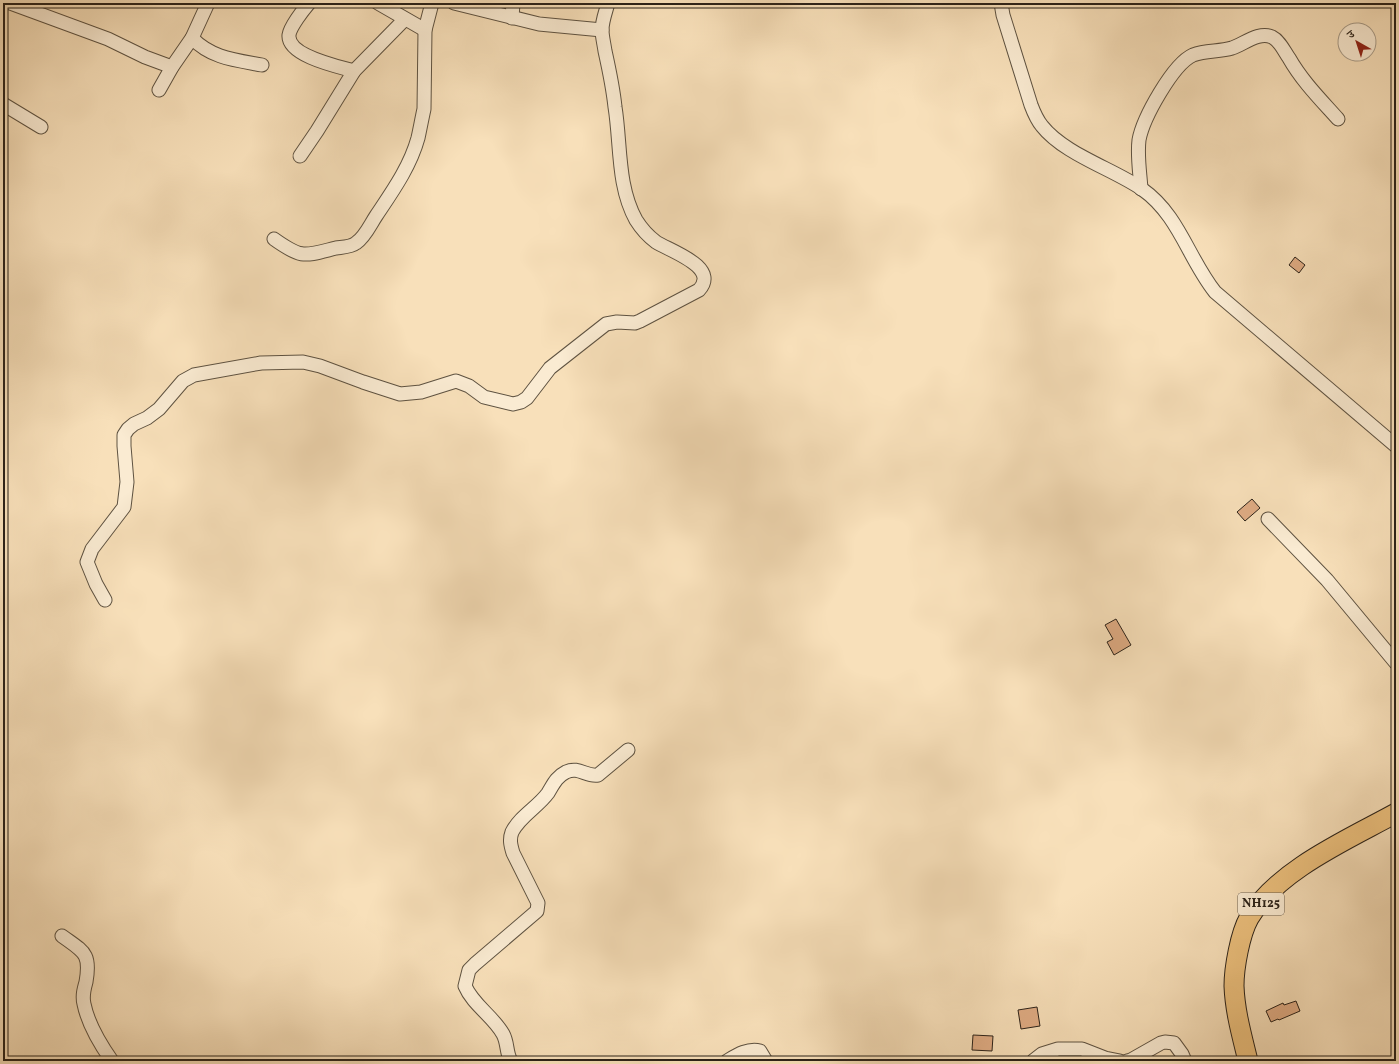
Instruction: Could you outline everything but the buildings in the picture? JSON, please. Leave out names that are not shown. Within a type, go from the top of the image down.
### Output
[{"type":"highway","name":"NH125","points":[[1248,1061],[1236,1013],[1234,985],[1239,948],[1249,919],[1268,894],[1286,878],[1313,858],[1396,813]]},
{"type":"street","points":[[10,3],[108,39],[145,57],[172,67]]},
{"type":"street","points":[[159,90],[172,67],[192,38],[208,3]]},
{"type":"street","points":[[308,3],[290,31],[289,37],[291,43],[310,58],[354,71]]},
{"type":"street","points":[[378,3],[425,30]]},
{"type":"street","points":[[274,239],[290,250],[303,255],[351,246],[356,244],[362,237],[406,169],[417,139],[424,108],[425,30],[432,3]]},
{"type":"street","points":[[454,3],[539,24],[602,30]]},
{"type":"street","points":[[512,18],[513,3]]},
{"type":"street","points":[[105,600],[96,584],[87,562],[92,549],[124,507],[127,482],[124,435],[134,424],[147,418],[159,409],[177,386],[188,377],[261,363],[303,362],[320,366],[400,394],[426,391],[456,381],[469,386],[484,397],[513,404],[521,402],[527,398],[550,368],[606,324],[617,322],[635,323],[647,319],[699,290],[703,286],[704,276],[693,261],[650,237],[642,228],[633,213],[623,180],[616,108],[602,30],[608,3]]},
{"type":"street","points":[[1001,3],[1003,15],[1031,105],[1036,119],[1042,127],[1068,148],[1141,189],[1154,199],[1171,218],[1205,279],[1215,292],[1396,446]]},
{"type":"street","points":[[300,156],[354,71],[405,19]]},
{"type":"street","points":[[1141,189],[1139,150],[1142,128],[1150,110],[1171,76],[1185,59],[1201,52],[1226,50],[1259,36],[1265,35],[1272,37],[1282,47],[1298,74],[1338,119]]},
{"type":"street","points":[[192,38],[200,46],[222,58],[262,66]]},
{"type":"street","points":[[3,104],[41,127]]},
{"type":"street","points":[[1268,519],[1327,580],[1396,664]]},
{"type":"street","points":[[510,1061],[504,1035],[472,998],[465,986],[470,970],[475,964],[537,911],[538,903],[513,853],[510,845],[510,838],[519,822],[544,798],[558,778],[565,772],[575,770],[593,776],[598,774],[628,750]]},
{"type":"street","points":[[62,936],[80,949],[88,960],[83,995],[84,1003],[98,1039],[112,1061]]},
{"type":"street","points":[[1127,1061],[1165,1042],[1174,1044],[1182,1054],[1185,1061]]},
{"type":"street","points":[[1033,1061],[1049,1051],[1058,1049],[1082,1049],[1105,1058],[1120,1061]]},
{"type":"street","points":[[727,1061],[753,1050],[760,1051],[766,1061]]}]
